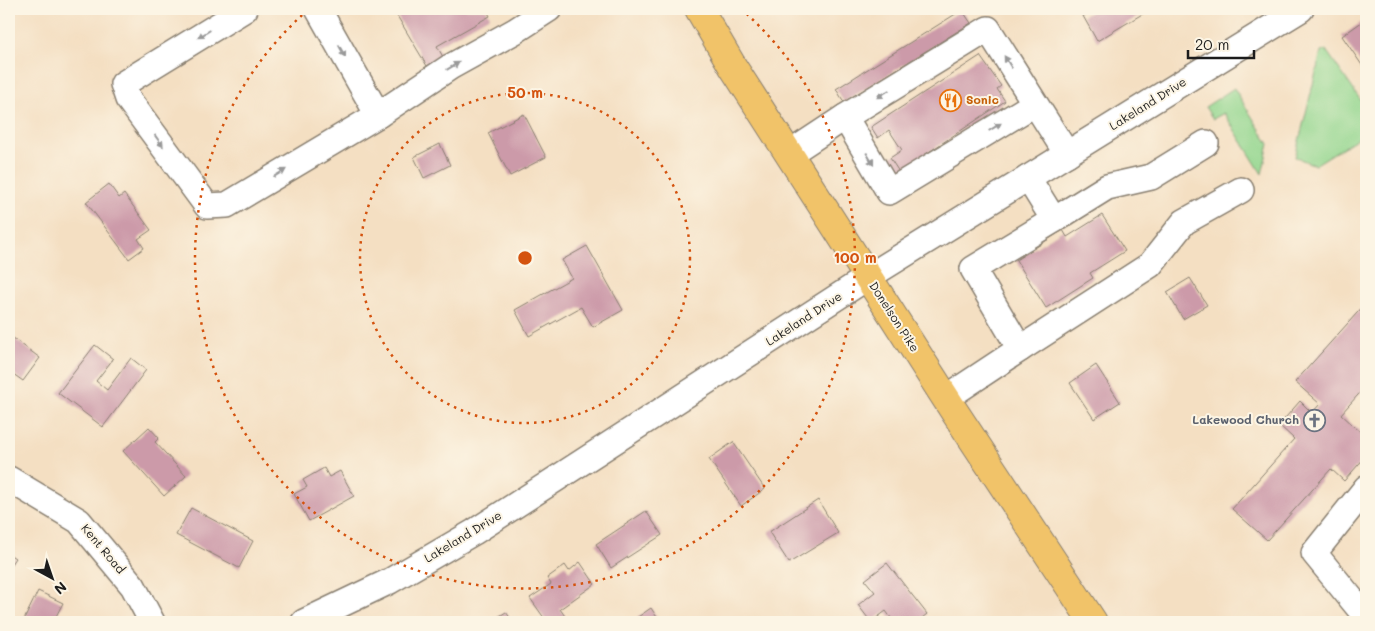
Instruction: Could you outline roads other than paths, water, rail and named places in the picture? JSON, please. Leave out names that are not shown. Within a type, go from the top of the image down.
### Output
[{"type":"main road","name":"Donelson Pike","points":[[699,9],[733,67],[1093,622]]},
{"type":"street","points":[[245,9],[123,84],[128,99],[207,206],[226,205],[378,115],[450,67],[516,31],[549,9]]},
{"type":"street","points":[[318,9],[378,115]]},
{"type":"street","name":"Lakeland Drive","points":[[304,622],[390,582],[474,532],[868,277],[1301,9]]},
{"type":"street","points":[[789,154],[988,29],[1067,154]]},
{"type":"street","points":[[846,117],[889,192],[1034,104]]},
{"type":"street","points":[[1020,349],[973,269],[1107,186],[1151,177],[1206,143]]},
{"type":"street","points":[[1028,178],[1054,220]]},
{"type":"street","points":[[946,398],[1150,265],[1184,222],[1241,190]]},
{"type":"street","name":"Kent Road","points":[[9,479],[79,521],[134,586],[152,622]]},
{"type":"street","points":[[1365,614],[1314,553],[1366,488]]},
{"type":"place","name":"Sonic","points":[[950,100]]},
{"type":"place","name":"Lakewood Church","points":[[1315,420]]}]
